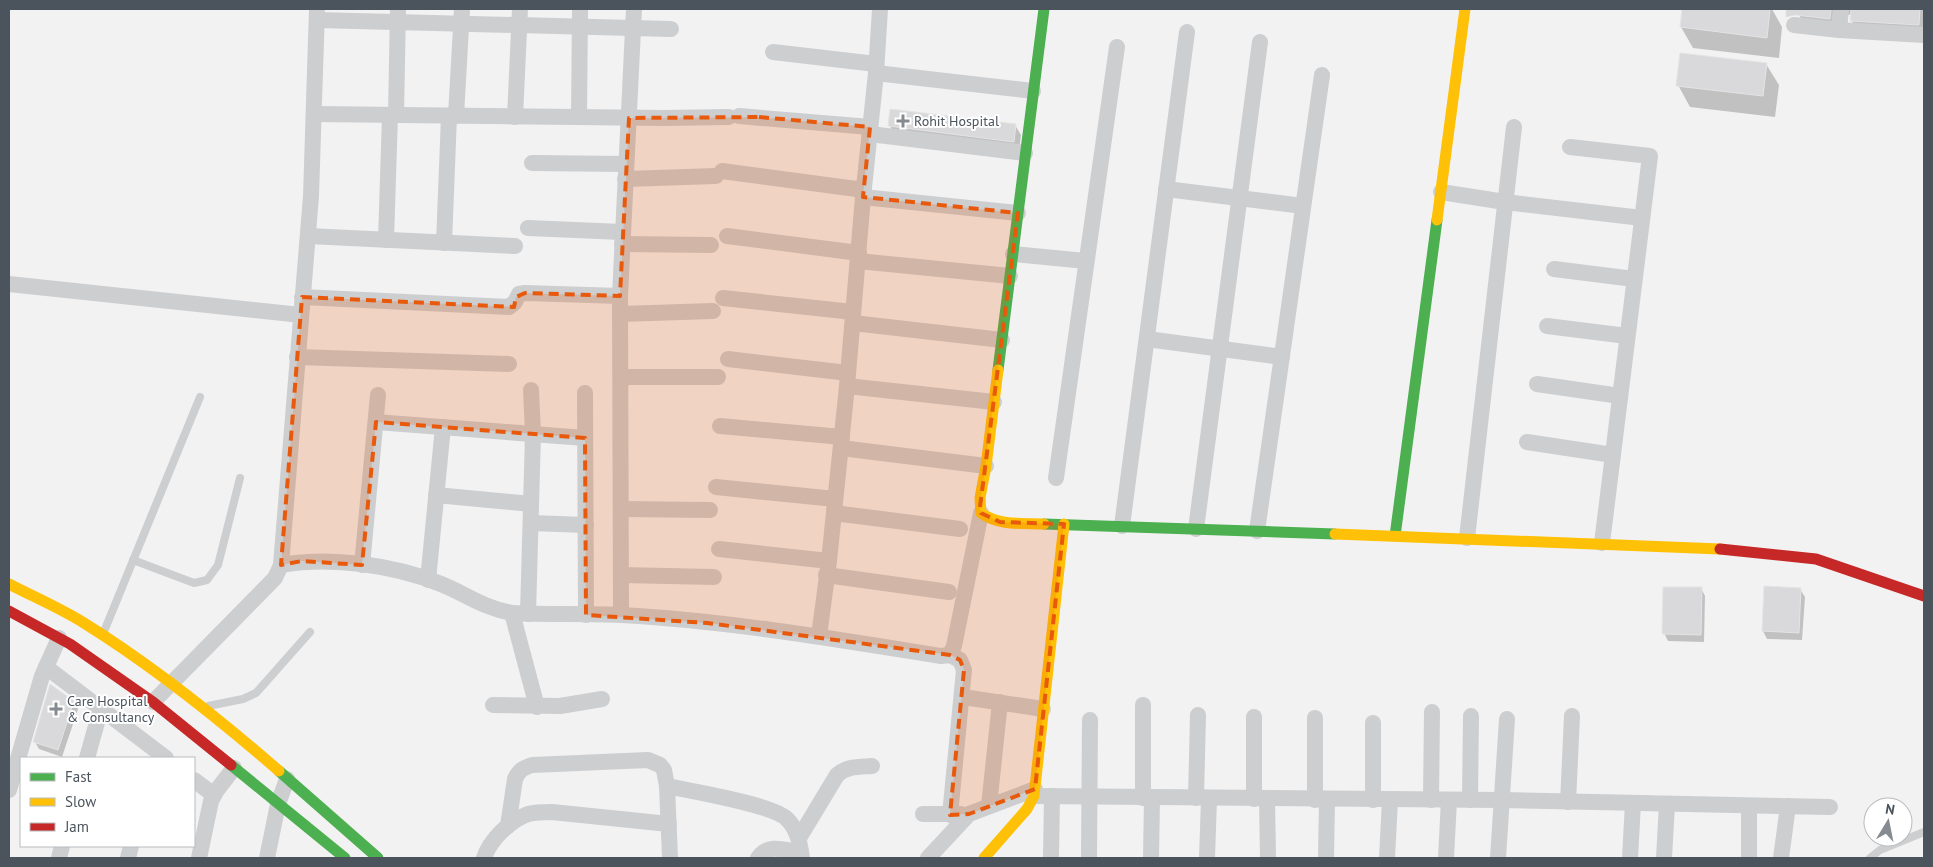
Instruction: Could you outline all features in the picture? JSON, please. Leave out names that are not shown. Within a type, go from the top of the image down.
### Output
[{"type":"street","points":[[579,117],[580,9]]},
{"type":"street","points":[[621,615],[620,296],[634,9]]},
{"type":"street","points":[[819,636],[848,379],[880,9]]},
{"type":"street","points":[[950,655],[954,646],[981,513],[980,498],[986,466],[1044,9]]},
{"type":"street","points":[[1395,536],[1465,9]]},
{"type":"street","points":[[1839,30],[1841,9]]},
{"type":"street","points":[[153,702],[275,578],[281,565],[311,196],[317,14],[520,17],[580,26],[671,29]]},
{"type":"street","points":[[386,240],[397,15]]},
{"type":"street","points":[[444,243],[452,116],[461,16]]},
{"type":"street","points":[[515,117],[520,17]]},
{"type":"street","points":[[1794,25],[1839,30],[1924,35]]},
{"type":"street","points":[[1122,526],[1187,32]]},
{"type":"street","points":[[1196,529],[1260,42]]},
{"type":"street","points":[[1056,478],[1117,47]]},
{"type":"street","points":[[773,52],[1033,91]]},
{"type":"street","points":[[1257,531],[1322,75]]},
{"type":"street","points":[[314,114],[629,118],[734,116],[870,131],[1025,153]]},
{"type":"street","points":[[1467,538],[1514,127]]},
{"type":"street","points":[[1570,147],[1650,156],[1602,543]]},
{"type":"street","points":[[532,163],[626,172],[719,174],[1018,213]]},
{"type":"street","points":[[1166,189],[1303,206]]},
{"type":"street","points":[[1441,192],[1506,202],[1642,218]]},
{"type":"street","points":[[528,228],[622,238],[712,244]]},
{"type":"street","points":[[308,236],[514,246]]},
{"type":"street","points":[[727,236],[858,257],[1010,276]]},
{"type":"street","points":[[1012,254],[1086,261]]},
{"type":"street","points":[[1554,269],[1634,279]]},
{"type":"street","points":[[9,284],[301,315]]},
{"type":"street","points":[[302,297],[509,307],[515,302],[519,294],[525,293],[620,296]]},
{"type":"street","points":[[723,298],[1002,340]]},
{"type":"street","points":[[620,314],[713,312]]},
{"type":"street","points":[[1547,326],[1628,336]]},
{"type":"street","points":[[1147,339],[1282,357]]},
{"type":"street","points":[[297,357],[509,364]]},
{"type":"street","points":[[728,359],[994,402]]},
{"type":"street","points":[[620,377],[718,377]]},
{"type":"street","points":[[1537,384],[1620,396]]},
{"type":"street","points":[[531,390],[533,434],[531,504],[520,613],[537,707]]},
{"type":"street","points":[[585,393],[586,615]]},
{"type":"street","points":[[362,565],[378,395]]},
{"type":"street","points":[[376,422],[585,438]]},
{"type":"street","points":[[720,426],[841,442],[986,466]]},
{"type":"street","points":[[428,580],[443,427]]},
{"type":"street","points":[[1527,442],[1613,455]]},
{"type":"street","points":[[716,487],[960,529]]},
{"type":"street","points":[[436,495],[531,504]]},
{"type":"street","points":[[621,509],[710,510]]},
{"type":"street","points":[[981,513],[989,519],[1000,522],[1704,547],[1816,559],[1924,596]]},
{"type":"street","points":[[530,523],[586,525]]},
{"type":"street","points":[[984,858],[1027,809],[1035,792],[1064,524]]},
{"type":"street","points":[[719,549],[949,592]]},
{"type":"street","points":[[281,565],[302,561],[362,565],[408,574],[442,584],[480,604],[498,611],[621,615],[708,623],[819,636],[941,656],[950,655],[960,660],[964,665],[963,697],[950,815]]},
{"type":"street","points":[[621,575],[714,577]]},
{"type":"street","points":[[9,584],[82,622],[171,682],[288,778],[378,858]]},
{"type":"street","points":[[9,611],[59,638],[153,702],[344,858]]},
{"type":"street","points":[[9,790],[29,718],[46,667],[59,638]]},
{"type":"street","points":[[46,667],[165,757]]},
{"type":"street","points":[[963,697],[1043,709]]},
{"type":"street","points":[[493,705],[567,706],[602,698]]},
{"type":"street","points":[[989,806],[1000,702]]},
{"type":"street","points":[[1143,705],[1151,858]]},
{"type":"street","points":[[86,757],[100,708]]},
{"type":"street","points":[[1431,800],[1432,712]]},
{"type":"street","points":[[1198,715],[1207,858]]},
{"type":"street","points":[[1470,800],[1472,716]]},
{"type":"street","points":[[1568,802],[1572,716]]},
{"type":"street","points":[[1254,717],[1268,858]]},
{"type":"street","points":[[1315,718],[1326,858]]},
{"type":"street","points":[[1498,858],[1507,719]]},
{"type":"street","points":[[1089,858],[1090,720]]},
{"type":"street","points":[[1373,723],[1373,800]]},
{"type":"street","points":[[508,826],[515,779],[518,772],[532,765],[648,760],[660,765],[664,770],[667,786],[670,858]]},
{"type":"street","points":[[801,850],[837,776],[848,768],[872,766]]},
{"type":"street","points":[[199,858],[214,795],[234,768]]},
{"type":"street","points":[[267,858],[278,804],[288,778]]},
{"type":"street","points":[[195,781],[214,795]]},
{"type":"street","points":[[667,786],[779,812],[794,828],[801,850]]},
{"type":"street","points":[[924,814],[969,814],[1035,792],[1052,796],[1088,798],[1502,800],[1830,807]]},
{"type":"street","points":[[1051,858],[1052,796]]},
{"type":"street","points":[[1387,858],[1390,800]]},
{"type":"street","points":[[1446,858],[1449,800]]},
{"type":"street","points":[[1630,858],[1633,803]]},
{"type":"street","points":[[1664,858],[1667,804]]},
{"type":"street","points":[[1749,806],[1749,858]]},
{"type":"street","points":[[1781,858],[1788,806]]},
{"type":"street","points":[[484,858],[490,844],[508,826],[526,815],[542,812],[668,824]]},
{"type":"street","points":[[928,858],[969,814]]},
{"type":"street","points":[[758,858],[762,852],[773,848],[801,850]]},
{"type":"lane","points":[[102,636],[200,397]]},
{"type":"lane","points":[[133,560],[194,583],[207,580],[218,565],[240,478]]},
{"type":"lane","points":[[201,708],[243,699],[256,693],[310,632]]},
{"type":"lane","points":[[1870,858],[1880,850],[1924,832]]},
{"type":"highlighted area","points":[[759,117],[870,127],[863,197],[1018,213],[980,507],[981,513],[1000,522],[1064,524],[1035,789],[969,814],[950,815],[964,670],[960,660],[950,655],[707,623],[586,615],[585,438],[376,422],[362,565],[302,561],[281,565],[302,297],[514,307],[516,297],[525,293],[620,296],[629,118]]},
{"type":"building","points":[[1682,9],[1770,9],[1767,38],[1680,27]]},
{"type":"building","points":[[1786,9],[1831,9],[1830,19],[1795,15],[1786,17]]},
{"type":"building","points":[[1851,9],[1920,9],[1919,25],[1850,21]]},
{"type":"building","points":[[1680,53],[1767,63],[1763,96],[1676,86]]},
{"type":"building","points":[[890,109],[1016,124],[1014,142],[888,126]]},
{"type":"building","points":[[1764,586],[1801,588],[1799,633],[1762,631]]},
{"type":"building","points":[[1663,587],[1702,587],[1701,635],[1662,634]]},
{"type":"building","points":[[50,684],[74,701],[58,750],[33,742]]},
{"type":"traffic: fast","points":[[998,370],[1044,9]]},
{"type":"traffic: fast","points":[[1395,536],[1437,220]]},
{"type":"traffic: fast","points":[[1044,524],[1335,534]]},
{"type":"traffic: fast","points":[[231,765],[345,858]]},
{"type":"traffic: fast","points":[[279,771],[378,858]]},
{"type":"traffic: slow","points":[[1437,220],[1465,9]]},
{"type":"traffic: slow","points":[[998,370],[980,498],[981,513],[1003,522],[1044,524]]},
{"type":"traffic: slow","points":[[984,858],[1027,809],[1034,796],[1064,524]]},
{"type":"traffic: slow","points":[[1335,534],[1720,549]]},
{"type":"traffic: slow","points":[[9,584],[56,607],[110,639],[160,674],[279,771]]},
{"type":"traffic: jam","points":[[1720,549],[1816,559],[1924,596]]},
{"type":"traffic: jam","points":[[9,611],[70,644],[153,702],[231,765]]},
{"type":"place","name":"Rohit Hospital","points":[[903,121]]},
{"type":"place","name":"Care Hospital & Consultancy","points":[[56,709]]}]
